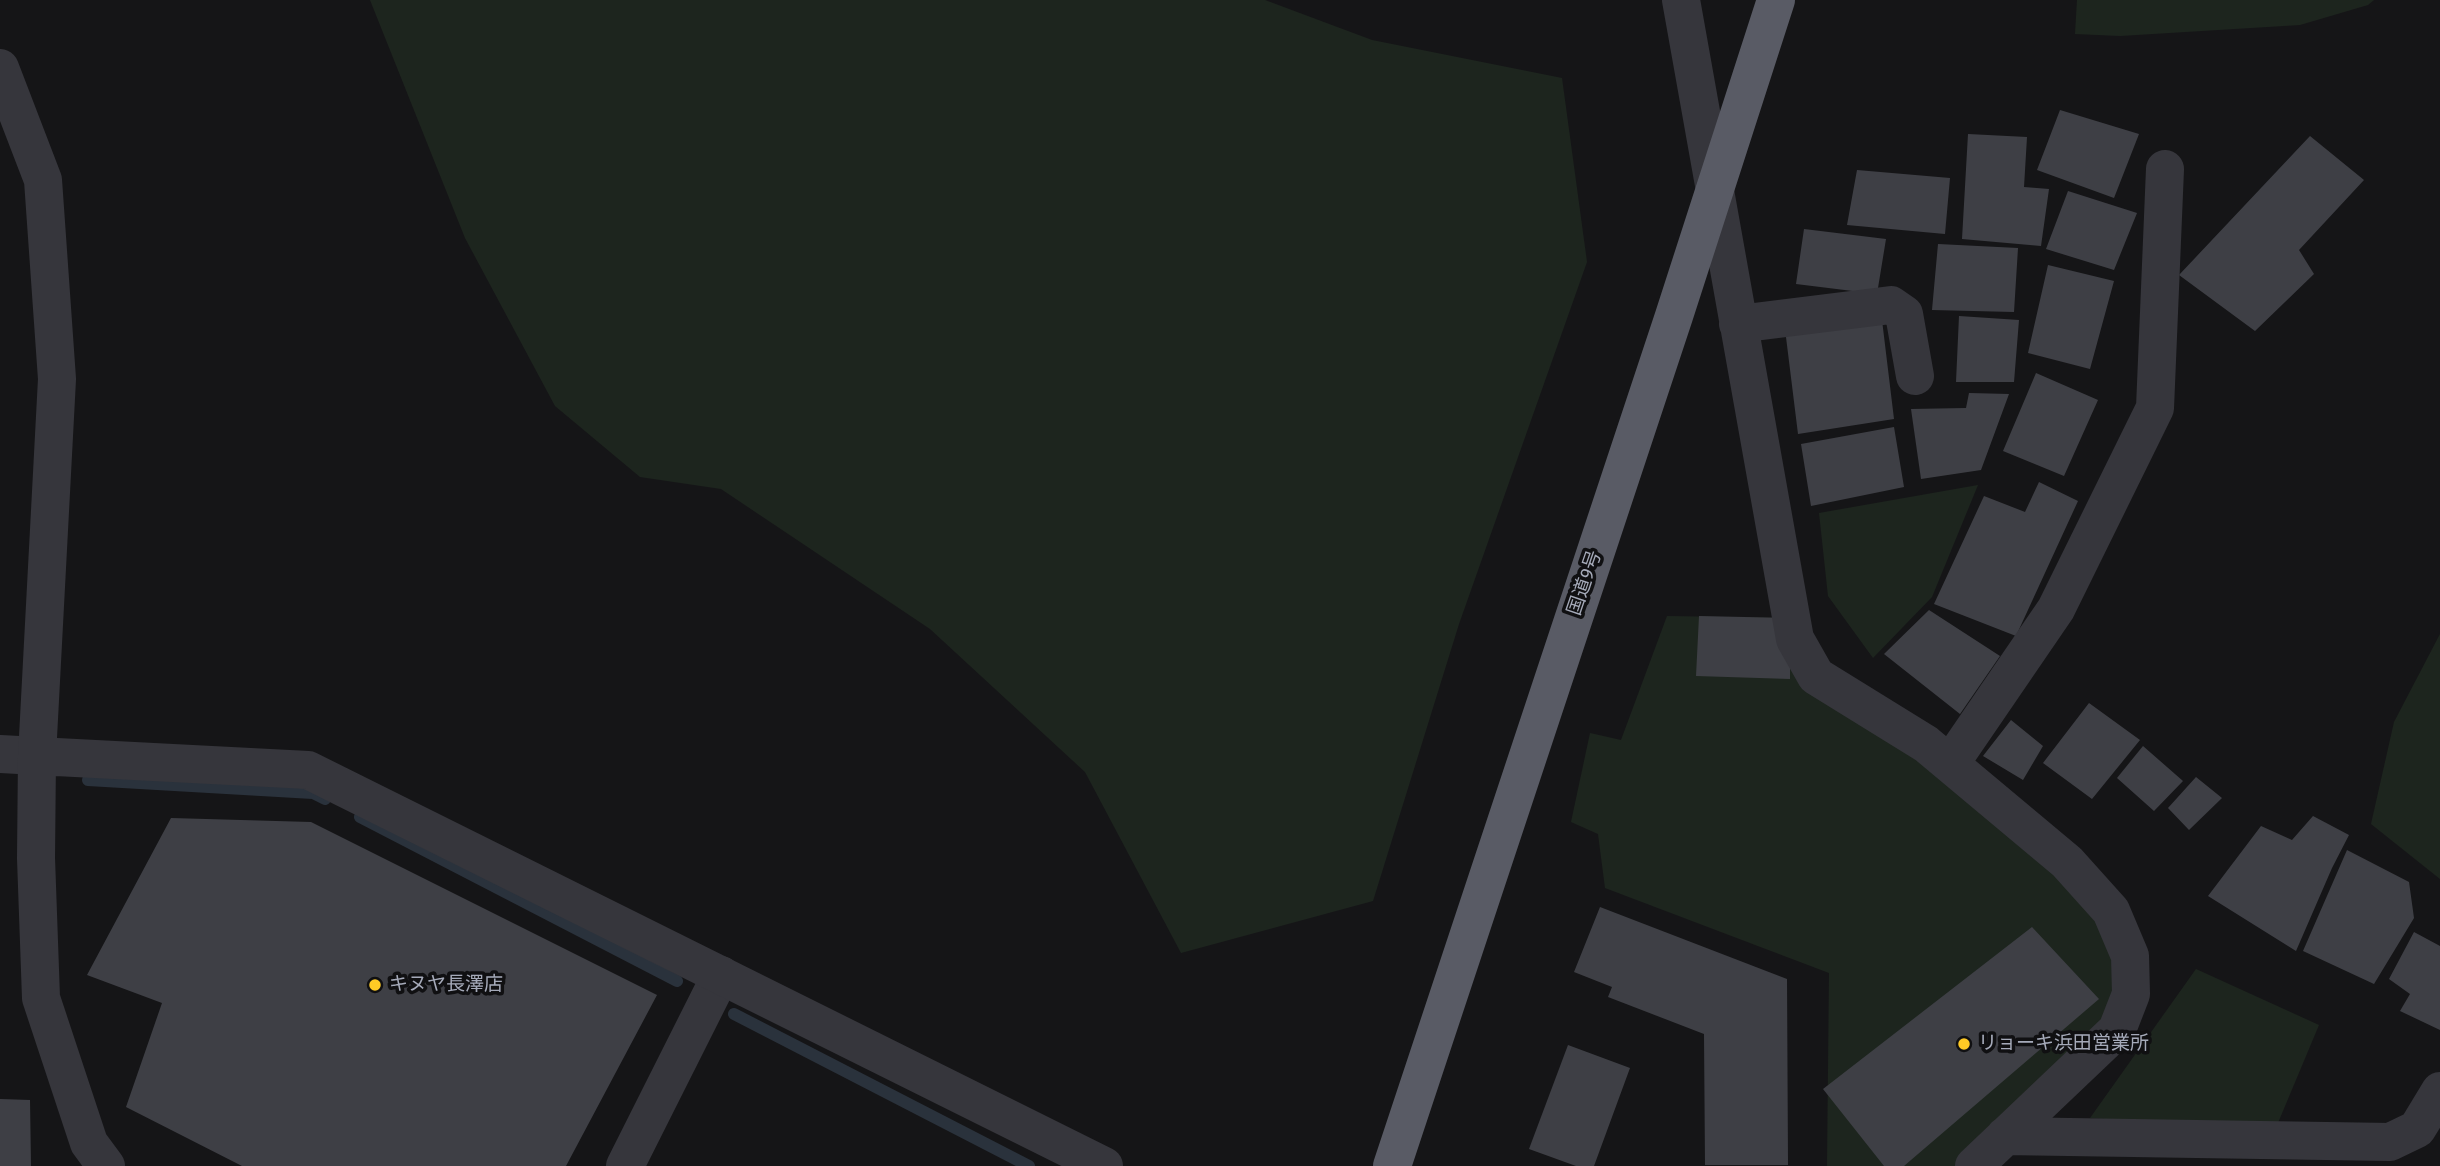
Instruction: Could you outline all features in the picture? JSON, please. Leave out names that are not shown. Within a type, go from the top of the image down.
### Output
[{"type":"highway","name":"国道9号","points":[[1392,1166],[1776,0]]},
{"type":"street","points":[[1681,0],[1794,639],[1816,676],[1926,744],[2067,862],[2111,911],[2130,956],[2131,994],[2117,1030],[1974,1166]]},
{"type":"street","points":[[0,68],[43,180],[57,379],[19,755],[36,858],[41,998],[89,1143],[106,1166]]},
{"type":"street","points":[[1950,764],[2056,609],[2155,408],[2165,169]]},
{"type":"street","points":[[1738,324],[1891,306],[1904,314],[1915,376]]},
{"type":"street","points":[[19,755],[308,770],[1104,1166]]},
{"type":"street","points":[[625,1166],[721,975]]},
{"type":"street","points":[[2005,1136],[2390,1142],[2417,1129],[2440,1091]]},
{"type":"shaded area","points":[[370,0],[1265,0],[1372,40],[1562,78],[1587,262],[1459,624],[1373,901],[1181,953],[1085,772],[930,629],[721,489],[640,477],[555,406],[465,238]]},
{"type":"shaded area","points":[[2077,0],[2374,0],[2368,5],[2300,25],[2120,36],[2075,34]]},
{"type":"shaded area","points":[[1978,485],[1932,597],[1873,658],[1828,596],[1819,513]]},
{"type":"shaded area","points":[[1667,616],[1790,618],[1807,676],[2102,901],[2121,1019],[1963,1166],[1827,1166],[1829,973],[1605,888],[1598,834],[1571,822],[1590,733],[1621,740]]},
{"type":"shaded area","points":[[2440,634],[2440,879],[2371,824],[2394,722]]},
{"type":"shaded area","points":[[2196,969],[2319,1025],[2275,1130],[2090,1118]]},
{"type":"building","points":[[2060,110],[2139,134],[2114,198],[2037,170]]},
{"type":"building","points":[[1968,134],[2027,137],[2024,187],[2049,189],[2041,246],[1962,239]]},
{"type":"building","points":[[2310,136],[2364,180],[2299,250],[2314,274],[2255,331],[2179,275]]},
{"type":"building","points":[[1857,170],[1950,178],[1945,234],[1847,225]]},
{"type":"building","points":[[2068,191],[2137,213],[2114,270],[2046,249]]},
{"type":"building","points":[[1804,229],[1886,239],[1877,294],[1796,284]]},
{"type":"building","points":[[1938,244],[2018,248],[2014,312],[1932,310]]},
{"type":"building","points":[[2048,265],[2114,281],[2090,369],[2028,353]]},
{"type":"building","points":[[1959,316],[2019,320],[2014,382],[1956,382]]},
{"type":"building","points":[[1882,320],[1894,419],[1798,434],[1785,329]]},
{"type":"building","points":[[2036,373],[2098,400],[2064,476],[2003,451]]},
{"type":"building","points":[[1969,393],[2009,394],[1981,470],[1921,479],[1911,409],[1966,408]]},
{"type":"building","points":[[1894,427],[1904,487],[1811,506],[1801,444]]},
{"type":"building","points":[[2039,482],[2078,501],[2016,636],[1934,604],[1984,496],[2025,512]]},
{"type":"building","points":[[1929,610],[2000,656],[1960,714],[1884,654]]},
{"type":"building","points":[[1699,616],[1790,618],[1790,679],[1696,676]]},
{"type":"building","points":[[2089,703],[2140,740],[2092,799],[2043,763]]},
{"type":"building","points":[[2011,720],[2043,746],[2023,780],[1983,756]]},
{"type":"building","points":[[2143,746],[2183,781],[2154,811],[2117,778]]},
{"type":"building","points":[[2196,777],[2222,798],[2189,830],[2168,808]]},
{"type":"building","points":[[2313,816],[2349,835],[2296,951],[2208,896],[2261,826],[2292,840]]},
{"type":"building","name":"キヌヤ長澤店","points":[[171,818],[311,822],[657,995],[566,1166],[242,1166],[126,1107],[162,1003],[87,975]]},
{"type":"building","points":[[2347,850],[2409,882],[2414,918],[2374,984],[2303,951]]},
{"type":"building","points":[[1600,907],[1787,979],[1788,1165],[1705,1165],[1704,1034],[1608,997],[1612,987],[1574,972]]},
{"type":"building","name":"リョーキ浜田営業所","points":[[2032,927],[2099,999],[1904,1166],[1884,1166],[1823,1089]]},
{"type":"building","points":[[2414,932],[2440,946],[2440,1030],[2400,1011],[2410,994],[2389,979]]},
{"type":"building","points":[[1568,1045],[1630,1068],[1594,1166],[1576,1166],[1529,1149]]},
{"type":"building","points":[[0,1099],[30,1100],[31,1166],[0,1166]]},
{"type":"waterway","points":[[88,780],[313,793],[325,799]]},
{"type":"waterway","points":[[360,817],[677,981]]},
{"type":"waterway","points":[[734,1014],[1029,1166]]},
{"type":"place","name":"キヌヤ長澤店","points":[[375,985]]},
{"type":"place","name":"リョーキ浜田営業所","points":[[1964,1044]]}]
